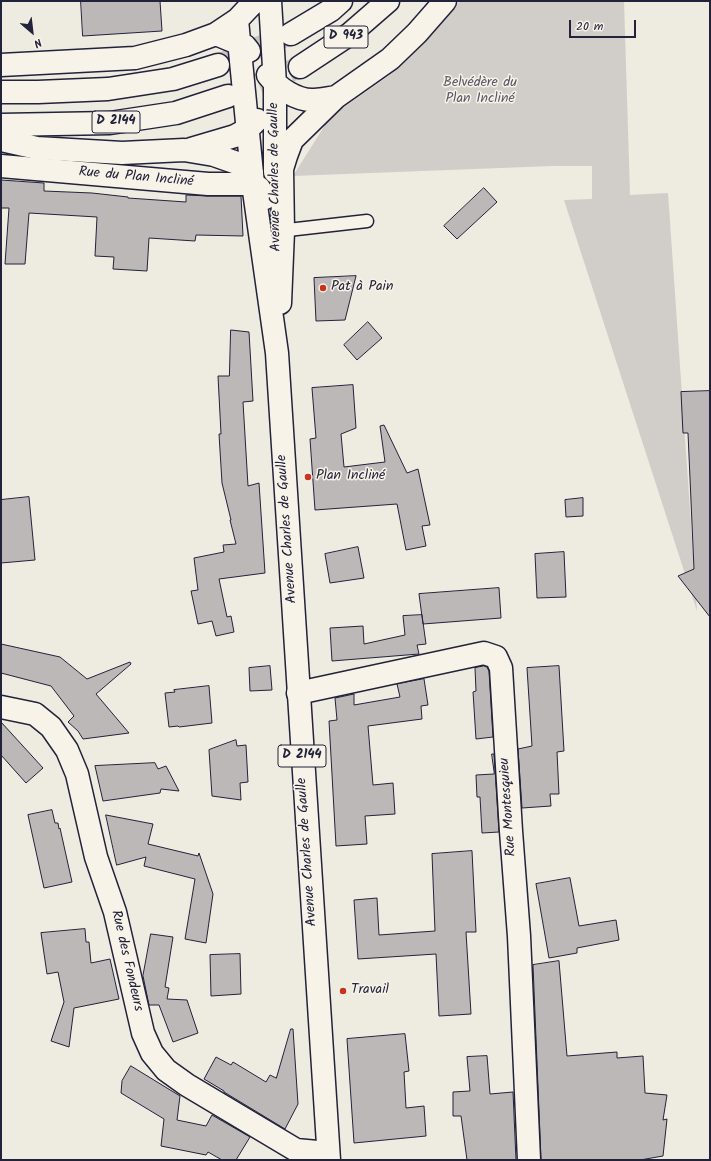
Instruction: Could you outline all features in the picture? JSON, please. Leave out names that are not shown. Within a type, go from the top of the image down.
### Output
[{"type":"main road","points":[[1,65],[135,58],[186,45],[216,34],[237,20],[256,1]]},
{"type":"main road","points":[[256,1],[262,60],[266,74],[275,94]]},
{"type":"main road","name":"Avenue Charles de Gaulle","points":[[270,1],[275,94],[279,231]]},
{"type":"main road","name":"D 943","points":[[291,34],[331,10],[341,1]]},
{"type":"main road","name":"D 943","points":[[300,67],[350,34],[388,1]]},
{"type":"main road","points":[[280,304],[279,231],[282,168],[292,140],[336,97],[390,59],[417,33],[445,1]]},
{"type":"main road","points":[[237,20],[239,44]]},
{"type":"main road","points":[[216,34],[245,46],[251,55],[257,185],[280,304]]},
{"type":"main road","points":[[1,92],[108,89],[173,79],[218,65]]},
{"type":"main road","points":[[275,94],[312,101],[336,97]]},
{"type":"main road","points":[[184,150],[235,136],[253,124],[275,94]]},
{"type":"main road","name":"D 2144","points":[[1,125],[110,123],[176,113],[228,96]]},
{"type":"main road","name":"Avenue Charles de Gaulle","points":[[253,124],[257,185],[277,353],[328,1156]]},
{"type":"main road","points":[[1,140],[37,148],[122,153],[184,150],[214,155],[237,163],[257,185]]},
{"type":"main road","name":"Rue du Plan Incliné","points":[[1,166],[208,184],[257,185]]},
{"type":"main road","name":"Avenue Charles de Gaulle","points":[[277,353],[280,304]]},
{"type":"main road","name":"Rue Montesquieu","points":[[298,693],[484,653],[496,657],[501,668],[510,831],[519,936],[529,1160]]},
{"type":"main road","name":"Rue des Fondeurs","points":[[1,707],[35,714],[51,727],[67,750],[77,774],[96,857],[115,912],[143,1033],[152,1053],[166,1070],[187,1086],[296,1150],[328,1156]]},
{"type":"lane","points":[[279,231],[367,221]]},
{"type":"green space","name":"Belvédère du Plan Incliné","points":[[460,1],[624,1],[630,195],[668,193],[697,611],[564,200],[592,199],[592,166],[552,166],[293,176],[330,117],[390,75],[435,31]]},
{"type":"building","points":[[81,1],[160,1],[162,31],[83,36]]},
{"type":"building","points":[[1,180],[44,183],[44,191],[92,193],[128,198],[186,202],[186,195],[241,196],[243,236],[196,235],[195,241],[149,238],[147,271],[113,269],[114,257],[95,256],[97,217],[29,213],[25,264],[5,264],[9,208],[1,208]]},
{"type":"building","points":[[484,188],[497,202],[457,239],[444,226]]},
{"type":"building","points":[[356,276],[345,320],[316,321],[314,278]]},
{"type":"building","points":[[368,322],[382,338],[357,360],[344,345]]},
{"type":"building","points":[[231,330],[249,332],[253,401],[243,402],[248,486],[259,483],[265,573],[219,579],[227,617],[231,616],[234,632],[216,636],[212,621],[198,624],[191,591],[198,590],[194,558],[224,552],[223,545],[236,544],[222,483],[219,434],[221,434],[218,376],[229,376]]},
{"type":"building","points":[[353,385],[356,428],[341,434],[344,467],[385,462],[380,426],[384,425],[407,473],[418,469],[430,525],[422,526],[426,546],[406,550],[397,504],[315,510],[310,439],[316,438],[312,388]]},
{"type":"building","points":[[710,391],[710,617],[678,576],[694,569],[688,433],[683,433],[681,392]]},
{"type":"building","points":[[29,497],[35,560],[1,563],[1,500]]},
{"type":"building","points":[[583,498],[583,516],[566,517],[565,500]]},
{"type":"building","points":[[358,547],[364,578],[330,583],[325,554]]},
{"type":"building","points":[[564,552],[566,597],[537,598],[535,554]]},
{"type":"building","points":[[499,588],[501,618],[423,624],[419,594]]},
{"type":"building","points":[[422,615],[426,644],[417,645],[419,654],[332,661],[330,628],[363,626],[364,644],[405,635],[403,616]]},
{"type":"building","points":[[1,644],[60,657],[87,679],[130,662],[131,664],[96,694],[129,733],[83,739],[78,731],[68,722],[74,716],[51,686],[1,673]]},
{"type":"building","points":[[270,666],[272,690],[250,691],[249,668]]},
{"type":"building","points":[[484,666],[487,667],[489,671],[493,737],[476,739],[473,692],[476,691],[475,668]]},
{"type":"building","points":[[559,666],[564,751],[557,752],[559,794],[550,794],[551,806],[522,808],[518,749],[532,746],[527,668]]},
{"type":"building","points":[[424,679],[428,705],[421,706],[422,719],[368,726],[373,785],[393,783],[395,814],[365,816],[367,844],[336,846],[329,721],[337,720],[335,698],[354,694],[354,705],[400,697],[397,684]]},
{"type":"building","points":[[209,686],[212,723],[169,727],[165,693],[175,692],[174,690]]},
{"type":"building","points":[[1,722],[43,768],[26,783],[1,755]]},
{"type":"building","points":[[236,740],[237,746],[246,745],[248,782],[240,783],[241,800],[212,796],[209,750]]},
{"type":"building","points":[[492,754],[494,754],[499,832],[482,833],[480,797],[477,797],[476,775],[494,774]]},
{"type":"building","points":[[155,763],[158,769],[166,766],[179,791],[161,789],[160,793],[103,801],[95,766]]},
{"type":"building","points":[[52,810],[55,823],[58,823],[59,829],[60,828],[72,882],[44,888],[28,815]]},
{"type":"building","points":[[106,815],[153,824],[148,844],[198,856],[199,853],[213,894],[206,943],[185,939],[195,879],[144,866],[146,857],[117,865]]},
{"type":"building","points":[[472,851],[476,932],[466,932],[471,1014],[439,1016],[436,954],[358,959],[354,900],[377,898],[379,935],[435,931],[432,854]]},
{"type":"building","points":[[570,878],[579,926],[616,920],[619,940],[577,948],[577,953],[549,958],[536,884]]},
{"type":"building","points":[[85,929],[86,942],[89,942],[91,963],[110,959],[119,999],[74,1008],[69,1047],[51,1041],[64,1002],[58,972],[47,974],[41,933]]},
{"type":"building","points":[[151,934],[173,937],[165,987],[169,988],[167,999],[187,1000],[198,1033],[173,1042],[159,1005],[149,1005],[143,976]]},
{"type":"building","points":[[240,954],[241,994],[211,996],[210,955]]},
{"type":"building","points":[[559,961],[567,1056],[617,1052],[617,1058],[643,1056],[645,1093],[667,1095],[663,1120],[667,1119],[663,1156],[640,1160],[541,1160],[533,965]]},
{"type":"building","points":[[291,1029],[293,1029],[298,1104],[285,1129],[204,1079],[216,1057],[231,1065],[233,1062],[266,1082],[270,1075],[276,1078]]},
{"type":"building","points":[[405,1034],[409,1071],[404,1072],[406,1108],[424,1106],[426,1136],[354,1143],[347,1039]]},
{"type":"building","points":[[487,1056],[490,1094],[513,1092],[516,1160],[467,1160],[461,1116],[453,1116],[453,1092],[470,1091],[467,1057]]},
{"type":"building","points":[[131,1066],[180,1096],[177,1120],[206,1126],[212,1115],[250,1137],[236,1160],[222,1160],[208,1152],[206,1155],[161,1146],[164,1119],[121,1093],[122,1081]]},
{"type":"tunnel","points":[[218,65],[290,34]]},
{"type":"tunnel","points":[[228,96],[300,67]]},
{"type":"place","name":"Pat à Pain","points":[[323,288]]},
{"type":"place","name":"Plan Incliné","points":[[308,477]]},
{"type":"place","name":"Travail","points":[[343,991]]}]
